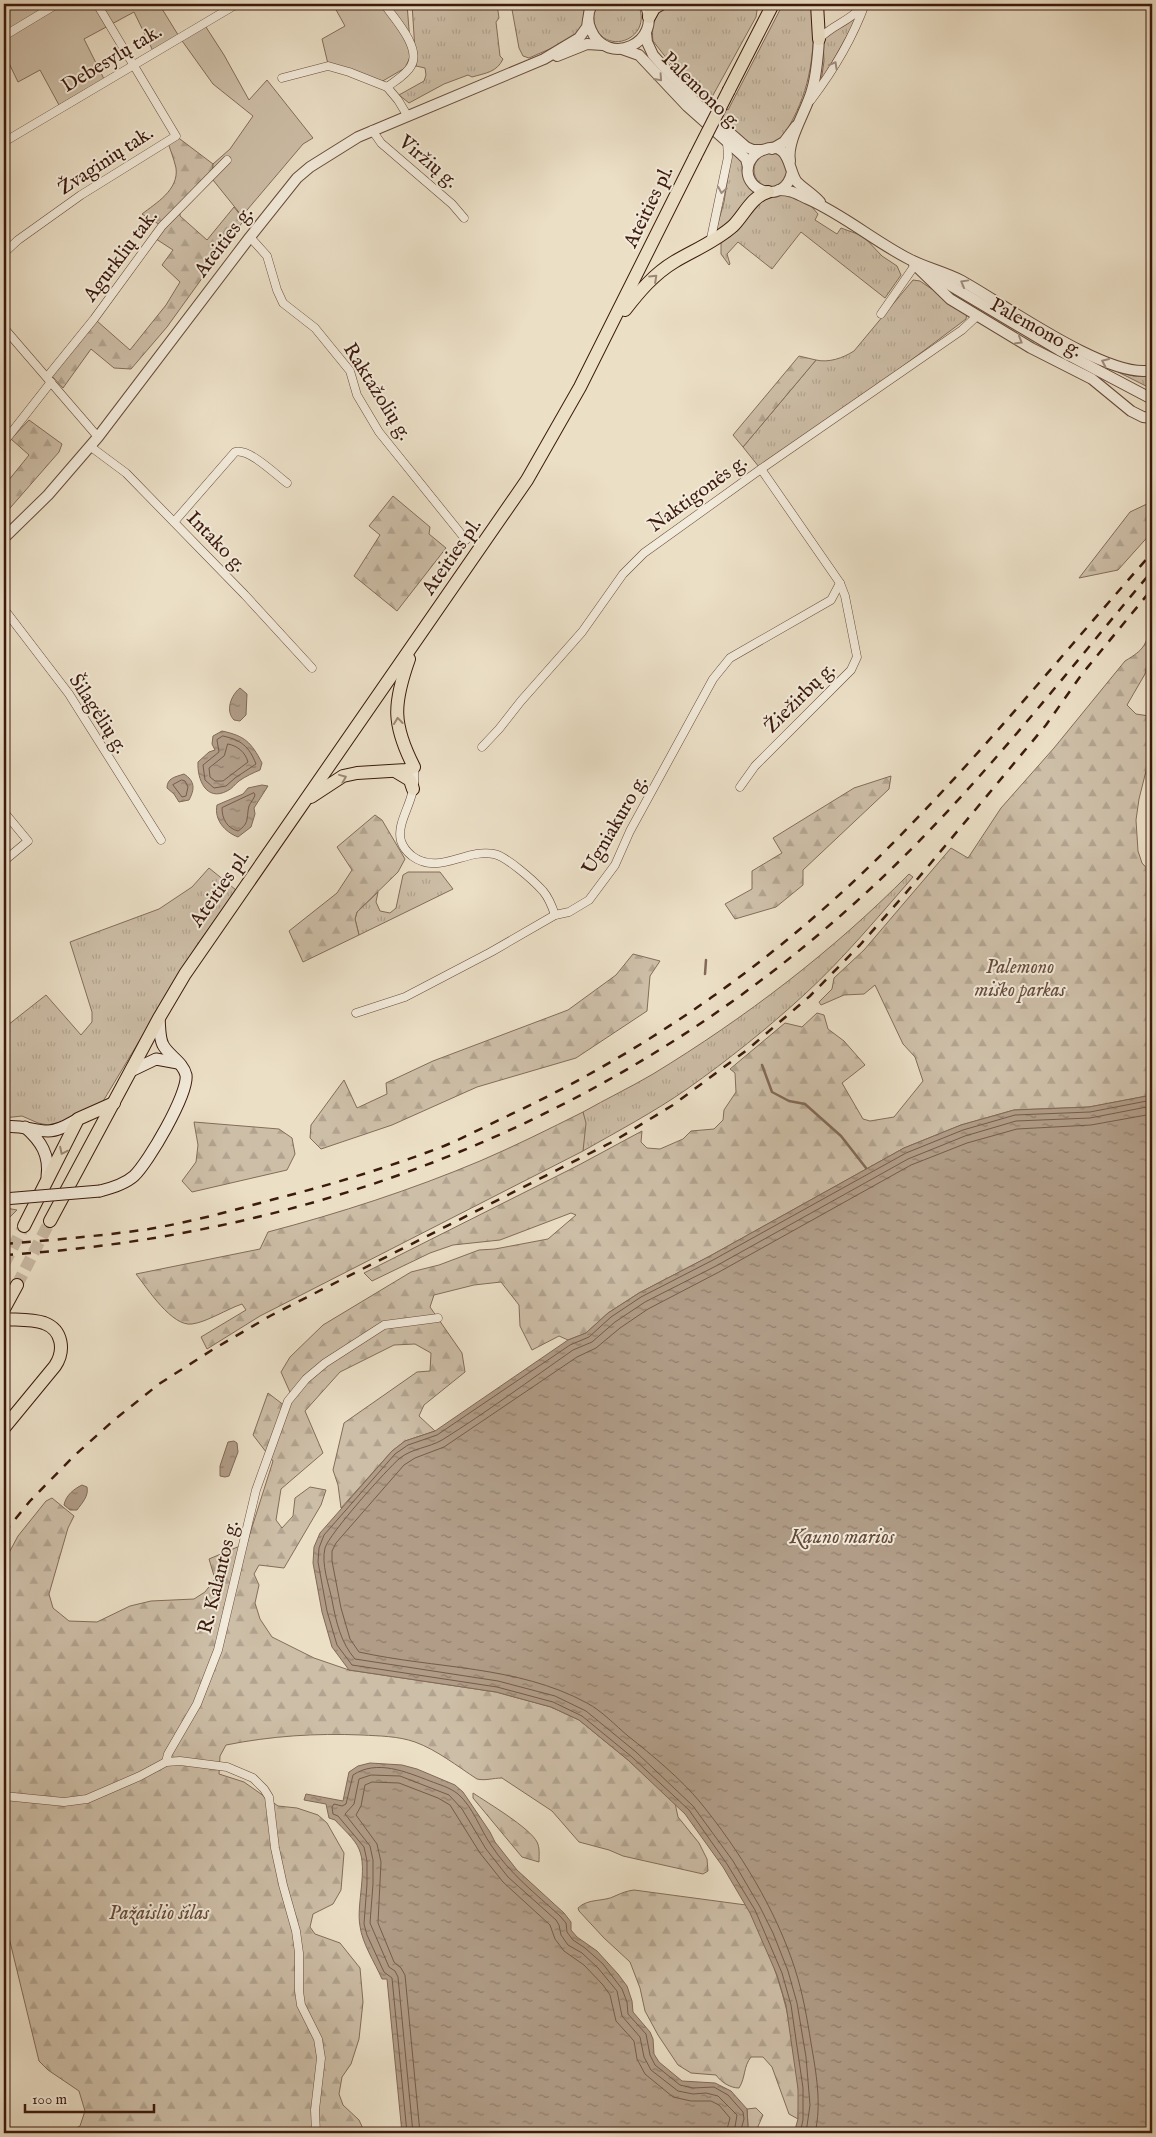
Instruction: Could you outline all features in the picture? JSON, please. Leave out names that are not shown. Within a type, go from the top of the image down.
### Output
[{"type":"main road","points":[[649,17],[654,8],[661,4]]},
{"type":"main road","points":[[762,4],[762,24]]},
{"type":"main road","name":"Ateities pl.","points":[[50,1222],[159,1018],[199,953],[527,480],[568,410],[611,328],[728,90],[773,4]]},
{"type":"main road","points":[[817,4],[819,39]]},
{"type":"main road","points":[[611,328],[640,292],[660,272],[680,258],[710,243],[732,226],[757,196],[774,191]]},
{"type":"main road","points":[[303,803],[342,776],[357,773],[406,770],[414,767],[399,734],[396,716],[397,697],[415,643]]},
{"type":"main road","points":[[395,771],[410,780],[413,789]]},
{"type":"main road","points":[[4,1199],[100,1191],[132,1178],[142,1167],[184,1091],[186,1076],[180,1064],[163,1044],[159,1018]]},
{"type":"main road","points":[[131,1071],[156,1059],[180,1064]]},
{"type":"main road","points":[[4,1127],[55,1130],[114,1103]]},
{"type":"main road","points":[[24,1226],[78,1119]]},
{"type":"main road","points":[[26,1127],[36,1136],[45,1151],[48,1164],[47,1183]]},
{"type":"main road","points":[[4,1309],[17,1284]]},
{"type":"main road","points":[[4,1319],[37,1322],[50,1327],[60,1339],[62,1346],[59,1360],[4,1428]]},
{"type":"street","points":[[4,36],[57,4]]},
{"type":"street","name":"Žvaginių tak.","points":[[4,253],[18,240],[81,195],[176,136],[132,66],[97,4]]},
{"type":"street","name":"Debesylų tak.","points":[[4,142],[237,4]]},
{"type":"street","points":[[384,4],[410,41],[414,59],[407,72],[387,88]]},
{"type":"street","name":"Ateities g.","points":[[544,60],[579,38],[587,27],[592,4]]},
{"type":"street","points":[[622,49],[636,44],[646,33],[649,17],[645,4]]},
{"type":"street","points":[[807,106],[816,78],[819,39],[830,30],[849,20],[865,4]]},
{"type":"street","points":[[798,123],[789,154],[792,172],[788,183],[774,191],[759,190],[749,176],[748,167],[753,157],[767,149],[779,146],[798,123],[807,106],[823,84],[860,19],[865,4]]},
{"type":"street","points":[[588,20],[593,34],[603,45]]},
{"type":"street","name":"Palemono g.","points":[[646,33],[647,42],[653,55],[697,104],[746,146],[753,150],[767,149]]},
{"type":"street","name":"Ateities g.","points":[[4,538],[48,495],[91,447],[297,178],[345,144],[372,130],[587,44],[603,45]]},
{"type":"street","name":"Palemono g.","points":[[603,45],[639,55],[687,106],[746,159],[748,167]]},
{"type":"street","points":[[282,78],[328,66],[348,72],[387,88],[398,100],[407,116]]},
{"type":"street","name":"Viržių g.","points":[[372,130],[381,143],[452,204],[464,218]]},
{"type":"street","points":[[710,243],[728,157],[727,142]]},
{"type":"street","points":[[767,149],[782,152],[790,161]]},
{"type":"street","name":"Agurklių tak.","points":[[4,442],[158,231],[227,160]]},
{"type":"street","name":"Palemono g.","points":[[792,172],[796,180],[823,205]]},
{"type":"street","name":"Palemono g.","points":[[774,191],[790,190],[823,205],[912,262],[961,281],[1025,320],[1110,364],[1128,371],[1152,370]]},
{"type":"street","name":"Raktažolių g.","points":[[250,237],[267,256],[277,290],[284,303],[315,328],[350,371],[357,395],[378,432],[466,540]]},
{"type":"street","points":[[881,314],[912,262],[1011,323],[1152,399]]},
{"type":"street","name":"Palemono g.","points":[[912,262],[950,299],[1031,348],[1092,379],[1131,411],[1152,418]]},
{"type":"street","name":"Naktigonės g.","points":[[482,747],[582,632],[623,574],[644,553],[761,469],[962,330],[977,316]]},
{"type":"street","points":[[4,328],[8,338],[49,380],[98,437]]},
{"type":"street","name":"Intako g.","points":[[91,447],[126,473],[246,595],[312,668]]},
{"type":"street","points":[[174,522],[235,452],[242,451],[248,453],[287,483]]},
{"type":"street","name":"Žiežirbų g.","points":[[740,787],[755,766],[851,670],[857,657],[840,583],[761,469]]},
{"type":"street","name":"Ugniakuro g.","points":[[356,1013],[406,997],[491,952],[555,914],[569,912],[589,900],[615,865],[630,831],[713,679],[722,667],[730,658],[831,600],[840,583]]},
{"type":"street","name":"Šilagėlių g.","points":[[4,609],[69,694],[161,840]]},
{"type":"street","points":[[414,767],[415,779],[413,789],[399,835],[402,844],[409,853],[418,860],[429,864],[484,854],[503,857],[543,891],[552,904],[555,914]]},
{"type":"street","points":[[4,812],[28,841],[4,861]]},
{"type":"street","name":"R. Kalantos g.","points":[[166,1762],[168,1754],[182,1733],[197,1704],[218,1650],[256,1490],[288,1401],[306,1379],[325,1363],[384,1325],[438,1318]]},
{"type":"street","points":[[4,1796],[64,1802],[87,1799],[133,1780],[166,1762],[180,1761],[227,1767],[253,1778],[269,1797],[275,1848],[296,1931],[299,1953],[301,2005],[318,2039],[320,2058],[315,2110],[316,2133]]},
{"type":"green space","points":[[4,4],[159,4],[180,38],[154,53],[134,12],[84,39],[104,79],[59,105],[40,70],[18,82],[4,53]]},
{"type":"green space","points":[[342,4],[407,4],[411,55],[405,68],[381,82],[328,64],[322,39],[345,26],[335,8]]},
{"type":"green space","points":[[412,4],[497,4],[499,18],[496,22],[500,56],[503,59],[501,63],[498,67],[486,73],[472,77],[468,75],[444,84],[409,103],[399,95],[424,81],[426,75],[425,68],[416,66]]},
{"type":"green space","points":[[511,4],[587,4],[582,29],[568,41],[529,58],[523,56],[519,48]]},
{"type":"green space","points":[[598,4],[638,4],[641,16],[640,26],[635,34],[618,42],[609,40],[601,35],[595,26],[594,20],[594,11]]},
{"type":"green space","points":[[669,4],[758,4],[756,17],[712,97],[728,110],[783,4],[814,4],[813,49],[805,91],[786,132],[778,141],[767,145],[752,145],[700,101],[653,41],[653,30],[657,15]]},
{"type":"green space","points":[[858,16],[821,82],[824,61],[823,39]]},
{"type":"green space","points":[[204,24],[249,100],[267,80],[313,138],[303,144],[242,216],[213,180],[213,164],[230,149],[253,116],[213,84],[180,38]]},
{"type":"green space","points":[[176,136],[213,164],[213,173],[180,208],[180,216],[207,240],[234,207],[244,220],[167,327],[131,369],[114,368],[91,349],[63,388],[51,375],[97,321],[130,350],[166,305],[180,282],[162,265],[173,250],[153,237],[162,226],[142,214],[160,200],[174,183],[176,168],[167,140]]},
{"type":"green space","points":[[732,151],[743,157],[756,190],[743,212],[715,234],[724,202]]},
{"type":"green space","points":[[771,153],[778,154],[783,158],[787,163],[787,177],[783,182],[778,186],[771,187],[764,186],[759,182],[755,177],[754,170],[755,163],[759,158],[764,154]]},
{"type":"green space","points":[[787,192],[811,206],[818,214],[815,220],[837,234],[841,228],[863,236],[882,256],[897,266],[901,275],[885,298],[801,232],[772,269],[738,242],[727,254],[729,265],[721,254],[721,243],[759,199]]},
{"type":"green space","points":[[913,280],[920,281],[967,313],[966,319],[898,370],[759,467],[743,447],[816,360],[836,359],[854,351]]},
{"type":"green space","points":[[799,356],[816,360],[743,447],[733,435]]},
{"type":"green space","points":[[1118,372],[1134,376],[1152,374],[1152,389]]},
{"type":"green space","points":[[29,420],[62,444],[59,452],[4,515],[4,486],[29,455],[11,439]]},
{"type":"green space","points":[[393,496],[430,527],[429,534],[446,548],[397,611],[354,576],[380,535],[369,526]]},
{"type":"green space","points":[[1152,499],[1152,532],[1118,570],[1079,578],[1130,512],[1149,503]]},
{"type":"green space","name":"Pažaislio šilas","points":[[1152,624],[1152,659],[1148,662],[1145,674],[1127,705],[1136,714],[1149,716],[1152,722],[1152,761],[1146,771],[1136,820],[1138,851],[1142,863],[1152,874],[1152,1095],[1089,1107],[1014,1110],[961,1125],[904,1148],[710,1256],[639,1293],[608,1313],[586,1333],[568,1340],[559,1336],[532,1350],[520,1326],[519,1305],[501,1282],[474,1285],[434,1295],[430,1307],[462,1353],[465,1372],[424,1405],[419,1416],[435,1431],[405,1441],[392,1451],[341,1508],[338,1485],[333,1470],[344,1423],[417,1372],[430,1371],[431,1353],[415,1344],[394,1345],[340,1372],[305,1411],[323,1453],[281,1489],[276,1520],[282,1528],[293,1516],[295,1498],[310,1487],[326,1490],[321,1505],[284,1568],[259,1565],[254,1574],[259,1585],[255,1603],[260,1619],[272,1637],[314,1658],[349,1670],[496,1692],[551,1707],[579,1720],[628,1760],[675,1803],[678,1817],[699,1843],[707,1859],[708,1871],[703,1874],[623,1856],[579,1842],[552,1811],[502,1778],[477,1779],[439,1754],[409,1740],[395,1737],[345,1734],[277,1737],[226,1745],[220,1756],[219,1774],[244,1782],[278,1806],[297,1808],[318,1815],[327,1823],[344,1853],[341,1890],[333,1904],[313,1914],[310,1927],[315,1934],[340,1943],[360,1968],[363,2002],[359,2039],[351,2064],[342,2077],[339,2094],[343,2105],[359,2120],[365,2133],[66,2133],[80,2126],[85,2111],[79,2091],[48,2070],[39,2061],[4,1917],[4,1562],[18,1536],[46,1501],[52,1498],[74,1516],[68,1528],[49,1594],[53,1608],[69,1621],[97,1622],[130,1606],[151,1601],[194,1599],[205,1592],[215,1579],[209,1559],[247,1543],[273,1461],[253,1435],[268,1393],[285,1406],[293,1399],[281,1372],[290,1357],[323,1325],[411,1272],[439,1265],[479,1250],[495,1249],[548,1239],[576,1215],[571,1213],[500,1240],[453,1245],[430,1253],[372,1281],[364,1273],[577,1166],[642,1131],[641,1142],[647,1148],[660,1149],[683,1139],[691,1131],[714,1129],[723,1120],[724,1110],[736,1092],[735,1073],[730,1069],[785,1023],[802,1027],[817,1013],[824,1015],[828,1029],[844,1041],[865,1065],[842,1083],[863,1119],[870,1121],[894,1117],[923,1081],[915,1057],[903,1044],[875,985],[864,994],[844,995],[821,1005],[819,1002],[832,989],[834,978],[864,950],[951,848],[968,858],[1001,808],[1054,748],[1125,661],[1140,650],[1148,637]]},
{"type":"green space","points":[[891,776],[889,789],[803,870],[803,885],[776,907],[735,919],[725,904],[752,889],[752,871],[782,853],[773,838],[854,788]]},
{"type":"green space","points":[[375,815],[382,820],[405,859],[398,872],[357,912],[355,919],[359,935],[303,962],[289,931],[337,893],[352,870],[337,847]]},
{"type":"green space","points":[[209,868],[236,890],[197,945],[102,1103],[61,1122],[48,1125],[22,1116],[4,1118],[4,1020],[8,1025],[46,995],[81,1035],[92,1022],[92,1012],[70,942],[159,909],[192,887]]},
{"type":"green space","points":[[408,872],[440,872],[453,889],[359,935],[355,919],[357,912],[378,892],[376,902],[380,911],[390,913],[396,908],[403,875]]},
{"type":"green space","points":[[909,874],[913,877],[860,937],[805,994],[777,1019],[687,1089],[583,1151],[583,1112],[653,1074],[721,1030],[787,982],[850,930]]},
{"type":"green space","points":[[633,954],[660,961],[650,976],[647,1011],[576,1058],[477,1087],[392,1125],[321,1149],[310,1138],[311,1125],[344,1080],[357,1108],[387,1094],[386,1083],[433,1061],[568,1010],[616,975]]},
{"type":"green space","points":[[583,1112],[586,1123],[583,1151],[260,1316],[207,1349],[201,1337],[246,1310],[242,1304],[204,1321],[192,1324],[184,1323],[168,1313],[136,1274],[260,1249],[268,1232],[349,1209],[428,1182],[493,1155]]},
{"type":"green space","points":[[194,1122],[279,1129],[292,1138],[295,1154],[287,1170],[192,1192],[182,1181],[196,1162],[198,1145]]},
{"type":"green space","points":[[4,1205],[6,1208],[17,1210],[4,1223]]},
{"type":"green space","points":[[473,1793],[508,1816],[533,1836],[539,1847],[539,1862],[522,1857],[473,1798]]},
{"type":"green space","points":[[634,1890],[746,1905],[769,1953],[786,2009],[797,2066],[798,2119],[789,2114],[772,2067],[763,2057],[751,2057],[739,2088],[726,2084],[716,2075],[691,2073],[678,2065],[645,2011],[640,1988],[630,1962],[604,1938],[578,1908],[591,1901],[611,1898]]},
{"type":"green space","points":[[756,2108],[763,2115],[756,2131],[759,2133],[744,2133],[748,2126],[747,2109]]},
{"type":"water","points":[[240,688],[247,694],[246,715],[240,721],[234,720],[231,716],[230,703]]},
{"type":"water","points":[[222,731],[236,735],[251,745],[262,763],[260,770],[242,779],[229,790],[220,794],[213,794],[201,782],[198,762],[209,752],[215,750],[212,744],[213,736]]},
{"type":"water","points":[[184,774],[192,782],[193,789],[189,800],[179,802],[167,788],[167,785],[172,778]]},
{"type":"water","points":[[262,785],[268,786],[254,808],[255,814],[251,827],[238,837],[225,829],[217,816],[217,805],[243,794],[248,788]]},
{"type":"water","name":"Kauno marios","points":[[1152,1095],[1152,2133],[794,2133],[798,2119],[798,2089],[786,2005],[777,1975],[750,1913],[723,1867],[685,1814],[628,1760],[579,1720],[551,1707],[496,1692],[349,1670],[332,1647],[322,1612],[313,1563],[314,1547],[320,1533],[392,1451],[405,1441],[435,1431],[568,1340],[586,1333],[608,1313],[639,1293],[710,1256],[904,1148],[961,1125],[1014,1110],[1089,1107]]},
{"type":"water","points":[[234,1441],[237,1443],[238,1452],[229,1476],[220,1476],[220,1466],[228,1442]]},
{"type":"water","points":[[82,1485],[87,1487],[86,1496],[77,1510],[70,1510],[64,1505],[68,1495]]},
{"type":"water","points":[[370,1763],[402,1765],[417,1769],[455,1785],[463,1792],[495,1842],[517,1870],[564,1913],[571,1922],[571,1930],[577,1937],[597,1951],[627,1986],[633,2012],[650,2032],[653,2039],[654,2054],[659,2062],[682,2081],[715,2083],[731,2091],[747,2109],[748,2127],[744,2133],[402,2133],[387,1979],[382,1979],[361,1933],[359,1908],[362,1867],[359,1849],[335,1820],[329,1818],[326,1804],[304,1800],[306,1794],[343,1801],[349,1772],[358,1766]]},
{"type":"waterway","points":[[705,974],[706,960]]},
{"type":"waterway","points":[[762,1065],[772,1092],[789,1101],[805,1104],[841,1136],[866,1168]]},
{"type":"tunnel","points":[[17,1285],[50,1221]]},
{"type":"tunnel","points":[[4,1264],[24,1226]]},
{"type":"railway","points":[[4,1244],[95,1236],[165,1226],[196,1220],[337,1182],[401,1162],[451,1143],[554,1093],[606,1065],[657,1034],[754,966],[844,890],[887,849],[956,777],[1152,553]]},
{"type":"railway","points":[[4,1255],[128,1242],[248,1219],[366,1186],[479,1144],[588,1091],[693,1028],[792,956],[886,874],[990,764],[1152,571]]},
{"type":"railway","points":[[4,1533],[30,1501],[74,1456],[114,1420],[159,1384],[270,1316],[614,1141],[673,1105],[747,1050],[810,996],[860,945],[905,894],[1046,725],[1082,674],[1152,589]]},
{"type":"park label","name":"Palemono miško parkas","points":[[1020,978]]}]
